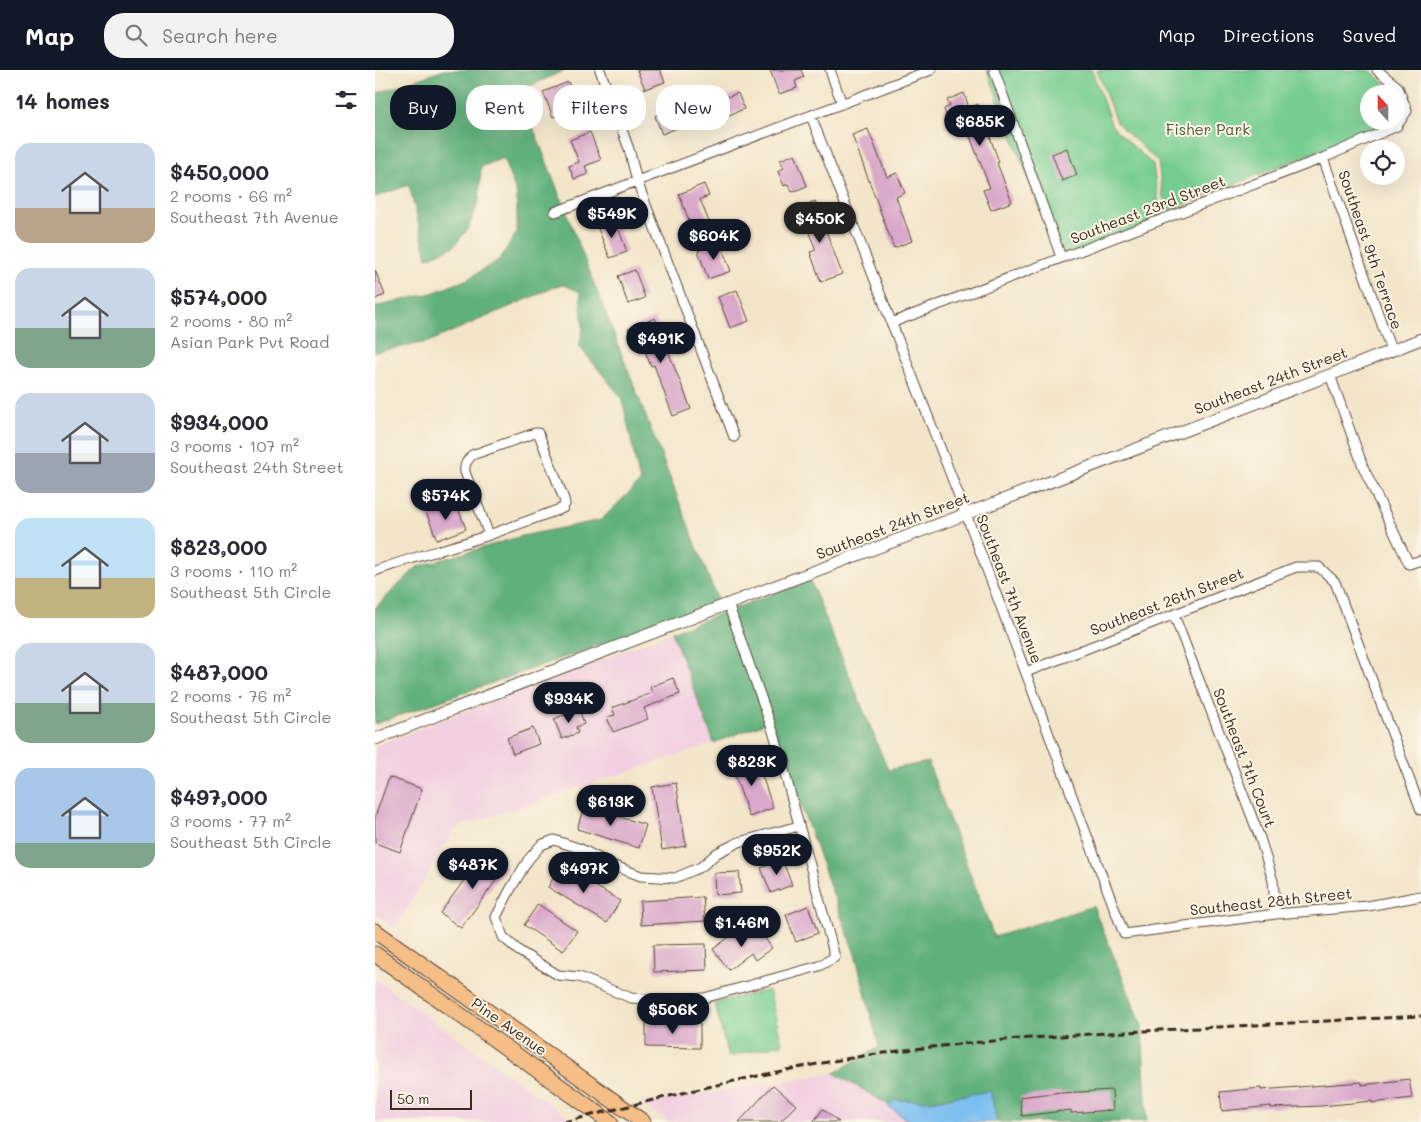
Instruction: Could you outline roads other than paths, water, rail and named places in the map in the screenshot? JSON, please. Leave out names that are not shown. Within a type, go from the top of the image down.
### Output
[{"type":"highway","name":"Pine Avenue","points":[[375,931],[643,1122]]},
{"type":"highway","name":"Pine Avenue","points":[[375,954],[610,1122]]},
{"type":"street","points":[[601,70],[629,149],[637,181],[734,437]]},
{"type":"street","points":[[830,70],[842,104]]},
{"type":"street","points":[[555,212],[931,70]]},
{"type":"street","points":[[994,70],[1061,258]]},
{"type":"street","name":"Southeast 23rd Street","points":[[891,323],[1323,158],[1397,126],[1407,111],[1398,87],[1377,70]]},
{"type":"street","name":"Southeast 7th Avenue","points":[[811,116],[966,514],[1124,934]]},
{"type":"street","name":"Southeast 9th Terrace","points":[[1323,158],[1391,350]]},
{"type":"street","name":"Southeast 24th Street","points":[[375,739],[1421,339]]},
{"type":"street","points":[[1330,375],[1363,468],[1409,564],[1421,560]]},
{"type":"street","points":[[375,571],[489,535],[563,508],[565,499],[537,433],[472,455],[466,462],[465,472],[489,535]]},
{"type":"street","name":"Southeast 26th Street","points":[[1026,672],[1296,567],[1319,567],[1335,582],[1421,810]]},
{"type":"street","points":[[728,604],[775,737],[835,957],[819,966],[704,998],[671,1001],[631,998],[579,977],[558,975],[519,951],[503,938],[495,917],[528,860],[541,845],[554,840],[581,849],[612,865],[641,876],[675,878],[701,868],[717,853],[739,842],[799,826]]},
{"type":"street","name":"Southeast 7th Court","points":[[1174,615],[1260,838],[1273,880],[1275,914]]},
{"type":"street","name":"Southeast 28th Street","points":[[1124,934],[1275,914],[1367,906],[1421,896]]},
{"type":"water","points":[[990,1091],[997,1122],[910,1122],[888,1106],[895,1100],[930,1101]]},
{"type":"railway","points":[[564,1122],[678,1094],[831,1061],[908,1050],[1062,1036],[1421,1016]]},
{"type":"park label","name":"Fisher Park","points":[[1208,130]]}]
